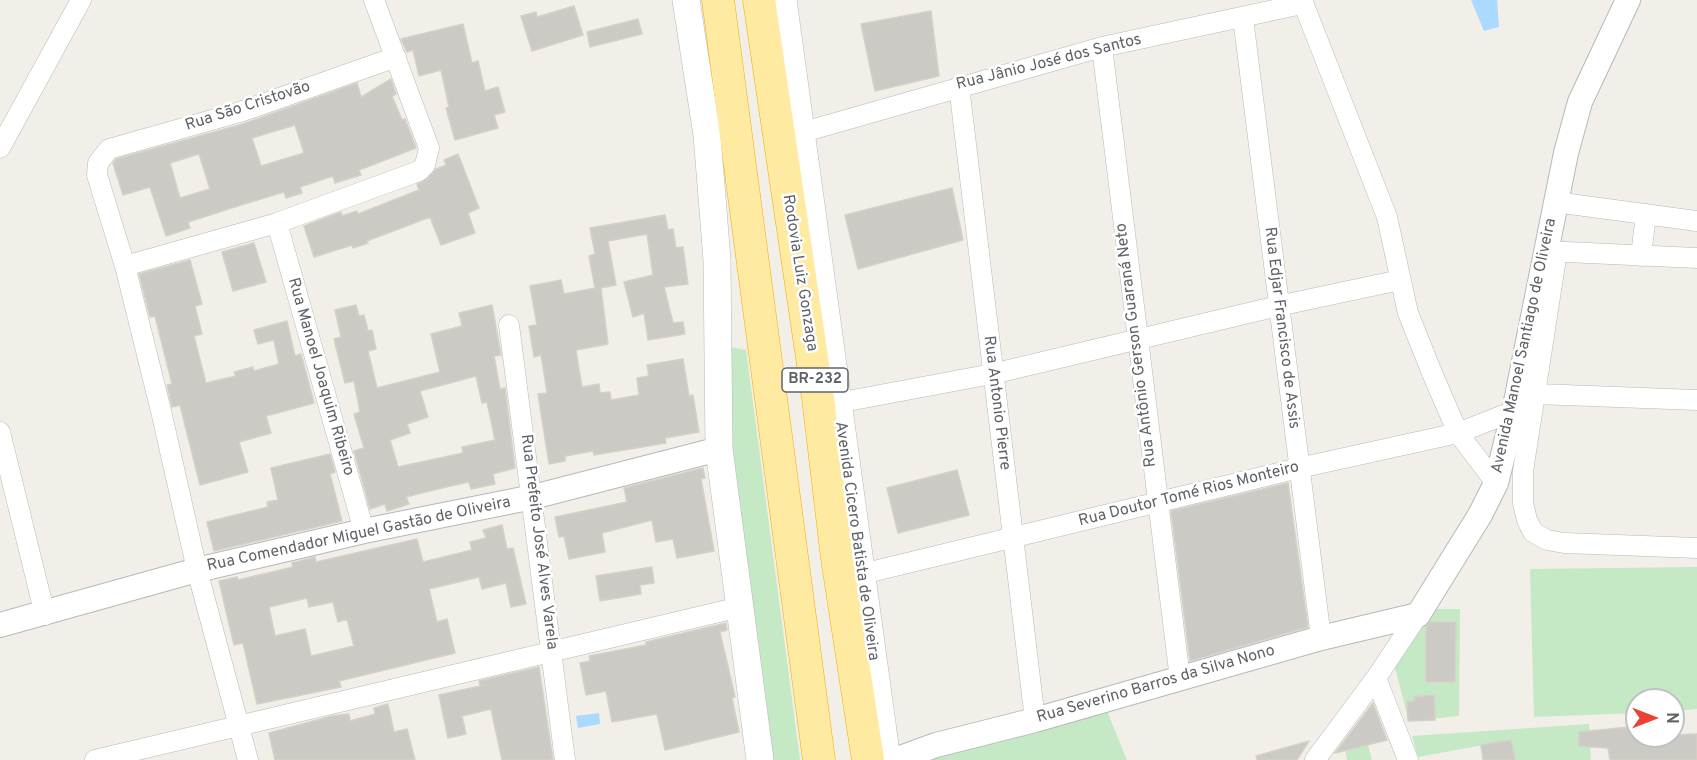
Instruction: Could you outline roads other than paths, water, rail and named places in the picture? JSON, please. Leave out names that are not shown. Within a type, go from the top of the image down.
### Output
[{"type":"highway","name":"BR-232","points":[[718,0],[819,760]]},
{"type":"highway","name":"Rodovia Luiz Gonzaga","points":[[759,0],[818,399],[837,558],[868,760]]},
{"type":"main road","points":[[686,0],[707,135],[717,260],[718,448],[760,760]]},
{"type":"main road","name":"Avenida Cicero Batista de Oliveira","points":[[783,0],[887,760]]},
{"type":"street","points":[[0,148],[81,0]]},
{"type":"street","points":[[248,760],[197,570],[125,266],[277,223],[419,171],[429,156],[429,148],[374,0]]},
{"type":"street","name":"Avenida Manoel Santiago de Oliveira","points":[[1315,760],[1376,678],[1418,615],[1480,515],[1496,483],[1551,252],[1555,201],[1581,102],[1628,0]]},
{"type":"street","points":[[1302,2],[1387,217],[1408,313],[1458,433],[1496,483]]},
{"type":"street","name":"Rua Jânio José dos Santos","points":[[800,133],[1102,47],[1243,18],[1302,2]]},
{"type":"street","name":"Rua Edjar Francisco de Assis","points":[[1243,18],[1321,638]]},
{"type":"street","name":"Rua Antônio Gerson Guaraná Neto","points":[[1102,47],[1156,503],[1180,679]]},
{"type":"street","name":"Rua São Cristovão","points":[[125,266],[97,175],[101,155],[109,149],[240,112],[396,57]]},
{"type":"street","name":"Rua Antonio Pierre","points":[[959,86],[1035,720]]},
{"type":"street","points":[[1555,201],[1697,221]]},
{"type":"street","points":[[1641,256],[1646,214]]},
{"type":"street","name":"Rua Manoel Joaquim Ribeiro","points":[[277,223],[364,531]]},
{"type":"street","points":[[1697,258],[1551,252],[1537,394],[1523,471],[1522,503],[1533,532],[1547,540],[1564,543],[1697,548]]},
{"type":"street","points":[[837,403],[992,374],[1137,338],[1400,280]]},
{"type":"street","name":"Rua Prefeito José Alves Varela","points":[[509,325],[533,497],[565,760]]},
{"type":"street","points":[[1537,394],[1697,400]]},
{"type":"street","name":"Rua Doutor Tomé Rios Monteiro","points":[[862,574],[1299,468],[1458,433],[1514,411]]},
{"type":"street","points":[[0,432],[45,615]]},
{"type":"street","name":"Rua Comendador Miguel Gastão de Oliveira","points":[[0,626],[197,570],[364,531],[533,497],[718,448]]},
{"type":"street","points":[[94,760],[741,607]]},
{"type":"street","name":"Rua Severino Barros da Silva Nono","points":[[895,760],[936,745],[1035,720],[1321,638],[1418,615]]},
{"type":"street","points":[[1376,678],[1407,760]]},
{"type":"water","points":[[1471,0],[1497,0],[1499,27],[1484,31]]},
{"type":"water","points":[[599,713],[600,724],[578,728],[576,716]]}]
